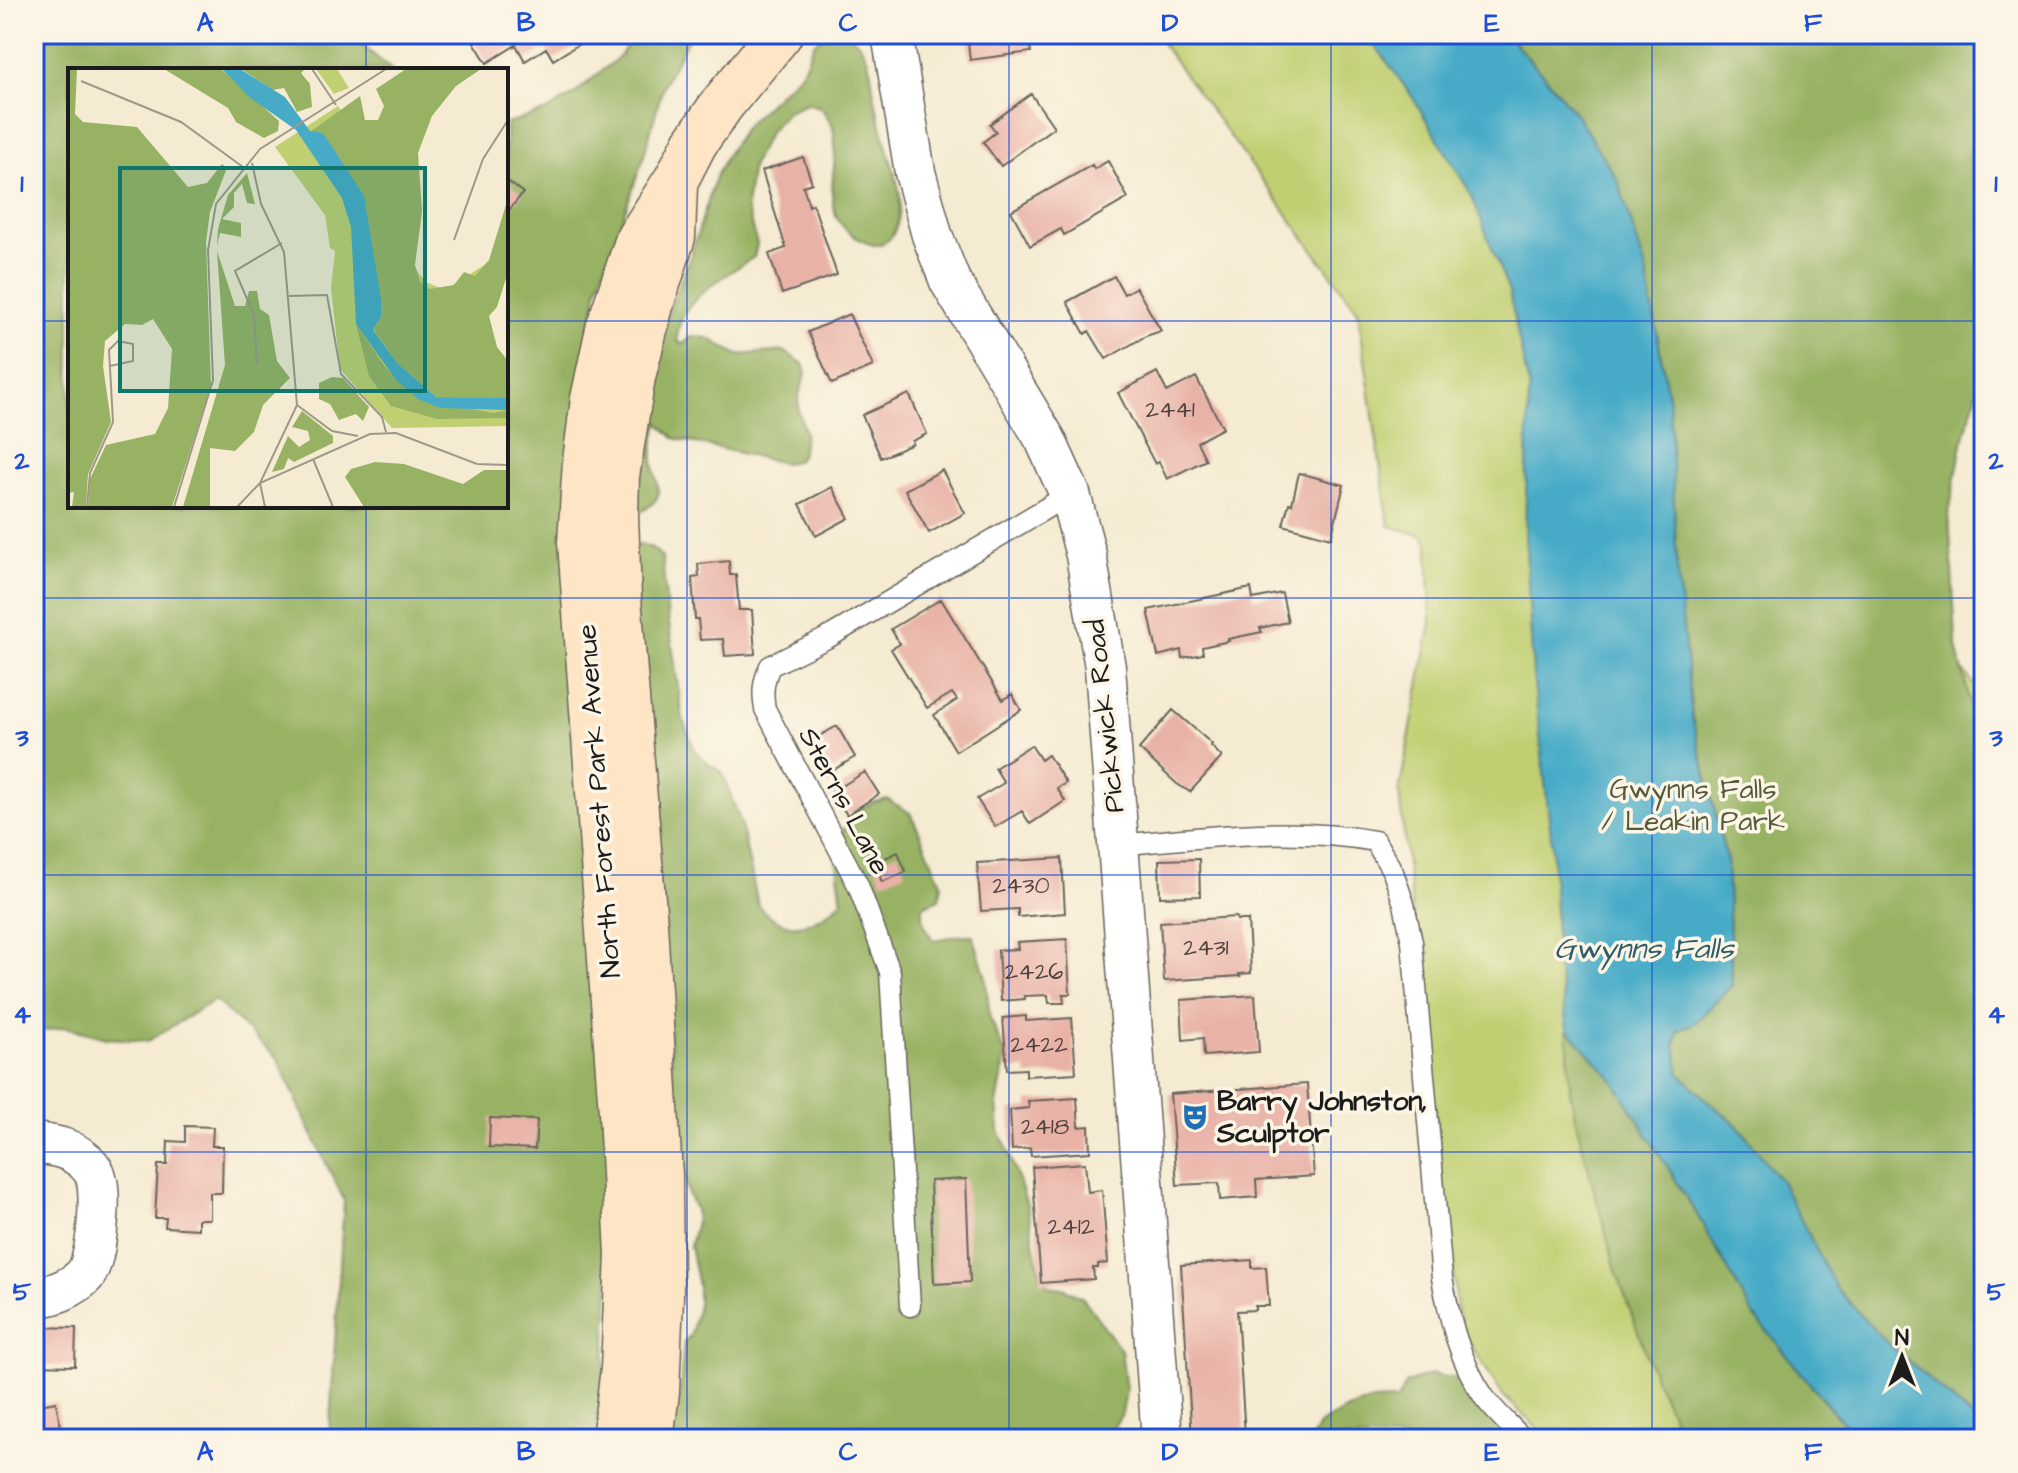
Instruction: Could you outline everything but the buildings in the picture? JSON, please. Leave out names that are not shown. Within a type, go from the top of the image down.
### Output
[{"type":"main road","name":"North Forest Park Avenue","points":[[614,1439],[623,1369],[628,1255],[621,1112],[580,542],[585,461],[593,399],[608,329],[638,239],[676,180],[695,143],[723,103],[780,34]]},
{"type":"main road","name":"North Forest Park Avenue","points":[[651,1439],[657,1392],[661,1297],[660,1175],[643,893],[619,597],[616,516],[617,476],[633,377],[651,305],[673,237],[676,180]]},
{"type":"street","name":"Pickwick Road","points":[[892,34],[915,172],[932,235],[950,281],[1045,439],[1070,494],[1086,555],[1105,667],[1162,1439]]},
{"type":"street","points":[[34,1143],[66,1148],[88,1163],[96,1176],[98,1198],[93,1261],[84,1276],[47,1297],[34,1297]]},
{"type":"lane","name":"Sterns Lane","points":[[910,1306],[890,972],[858,885],[765,709],[762,693],[770,666],[829,637],[1070,494]]},
{"type":"lane","points":[[1118,845],[1211,836],[1302,834],[1339,835],[1375,841],[1393,872],[1412,942],[1442,1278],[1451,1325],[1464,1362],[1485,1398],[1523,1439]]},
{"type":"green space","points":[[34,34],[357,34],[363,46],[390,68],[68,68],[68,508],[508,508],[508,123],[547,111],[573,95],[620,56],[634,34],[691,34],[664,83],[642,162],[598,287],[587,347],[613,1208],[601,1439],[329,1439],[344,1200],[278,1059],[215,1000],[148,1041],[107,1038],[66,1027],[34,1032]]},
{"type":"green space","points":[[828,34],[850,35],[868,60],[880,120],[899,187],[897,226],[887,241],[876,245],[861,240],[845,228],[833,203],[835,143],[831,122],[820,107],[806,103],[787,112],[769,132],[752,165],[746,207],[757,244],[754,257],[692,303],[678,328],[678,342],[683,344],[692,336],[708,338],[738,355],[784,351],[803,364],[806,373],[798,398],[805,433],[801,456],[796,461],[783,463],[674,438],[659,423],[653,451],[658,495],[641,512],[636,507],[638,456],[669,310],[691,255],[715,178],[746,125],[802,72],[814,43]]},
{"type":"green space","name":"Gwynns Falls / Leakin Park","points":[[1155,34],[1727,34],[1943,645],[1984,697],[1984,1439],[1548,1439],[1502,1394],[1459,1326],[1399,792],[1431,623],[1428,544],[1422,535],[1389,526],[1358,311]]},
{"type":"green space","points":[[1506,34],[1984,34],[1984,369],[1962,444],[1949,513],[1956,641],[1974,723],[1984,744],[1984,1428],[1880,1336],[1836,1288],[1782,1183],[1740,1128],[1680,1074],[1675,1045],[1678,1030],[1695,1023],[1732,985],[1727,862],[1692,717],[1677,568],[1669,402],[1646,270],[1618,181],[1577,116]]},
{"type":"green space","points":[[640,544],[652,548],[662,557],[683,720],[695,751],[722,772],[741,824],[758,905],[768,915],[790,925],[804,924],[842,901],[834,845],[854,812],[887,799],[910,813],[942,885],[939,899],[923,906],[926,928],[933,940],[973,935],[985,974],[990,1018],[1006,1055],[997,1104],[999,1131],[1027,1205],[1041,1278],[1048,1286],[1063,1288],[1083,1298],[1121,1350],[1126,1390],[1122,1414],[1106,1439],[670,1439],[680,1392],[684,1343],[691,1335],[698,1305],[698,1286],[690,1246],[696,1222],[677,1128],[630,552]]},
{"type":"green space","points":[[1567,1029],[1612,1078],[1695,1211],[1753,1314],[1859,1439],[1691,1439],[1673,1418],[1616,1271],[1570,1092]]},
{"type":"green space","points":[[1432,1374],[1475,1387],[1513,1439],[1312,1439],[1319,1425],[1343,1411],[1369,1401],[1397,1400],[1406,1383]]},
{"type":"water","name":"Gwynns Falls","points":[[1367,34],[1506,34],[1577,116],[1618,181],[1646,270],[1669,402],[1677,568],[1692,717],[1727,862],[1732,985],[1695,1023],[1678,1030],[1675,1045],[1680,1074],[1740,1128],[1782,1183],[1836,1288],[1880,1336],[1984,1428],[1984,1439],[1859,1439],[1753,1314],[1695,1211],[1612,1078],[1567,1029],[1557,960],[1552,845],[1533,675],[1525,533],[1529,388],[1509,292],[1471,194],[1413,98]]},
{"type":"place","name":"Barry Johnston, Sculptor","points":[[1195,1117]]}]
